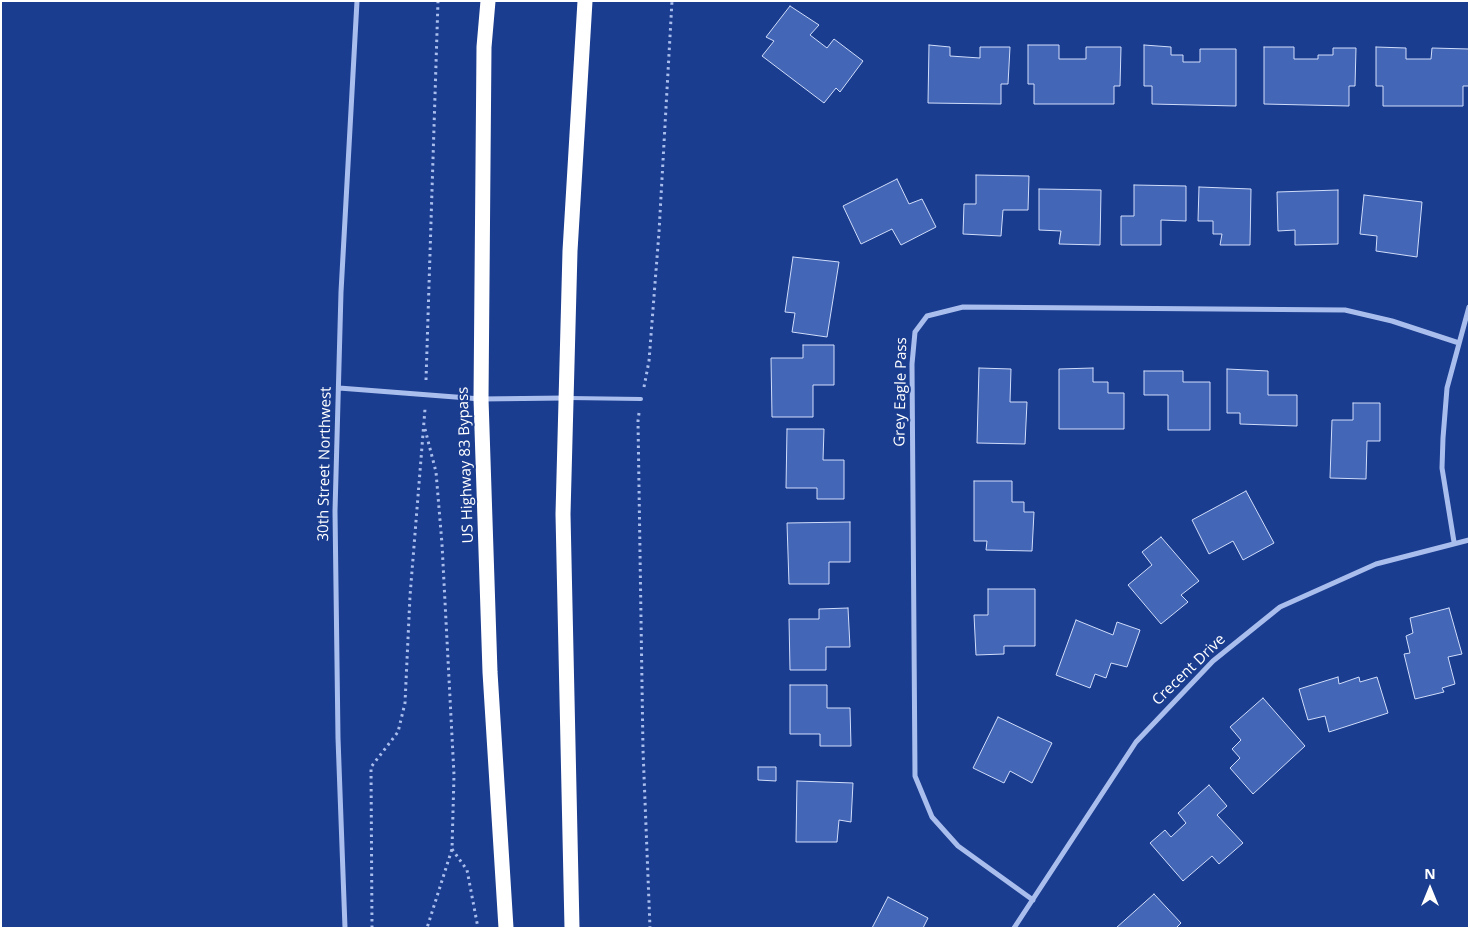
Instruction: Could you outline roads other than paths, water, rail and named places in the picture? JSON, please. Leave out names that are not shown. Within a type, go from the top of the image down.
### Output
[{"type":"highway","name":"US Highway 83 Bypass","points":[[488,1],[484,47],[482,399],[490,672],[506,928]]},
{"type":"highway","points":[[572,928],[563,514],[570,251],[586,1]]},
{"type":"street","name":"30th Street Northwest","points":[[345,928],[338,738],[336,511],[341,292],[357,1]]},
{"type":"street","name":"Grey Eagle Pass","points":[[1033,900],[958,846],[932,817],[915,776],[912,364],[915,332],[927,316],[963,307],[1345,310],[1392,321],[1459,343]]},
{"type":"street","points":[[1454,542],[1442,468],[1447,388],[1469,307]]},
{"type":"street","points":[[339,388],[482,399],[566,398]]},
{"type":"street","name":"Crecent Drive","points":[[1014,928],[1136,742],[1213,661],[1280,607],[1376,564],[1454,542],[1469,540]]},
{"type":"lane","points":[[566,398],[642,399]]}]
